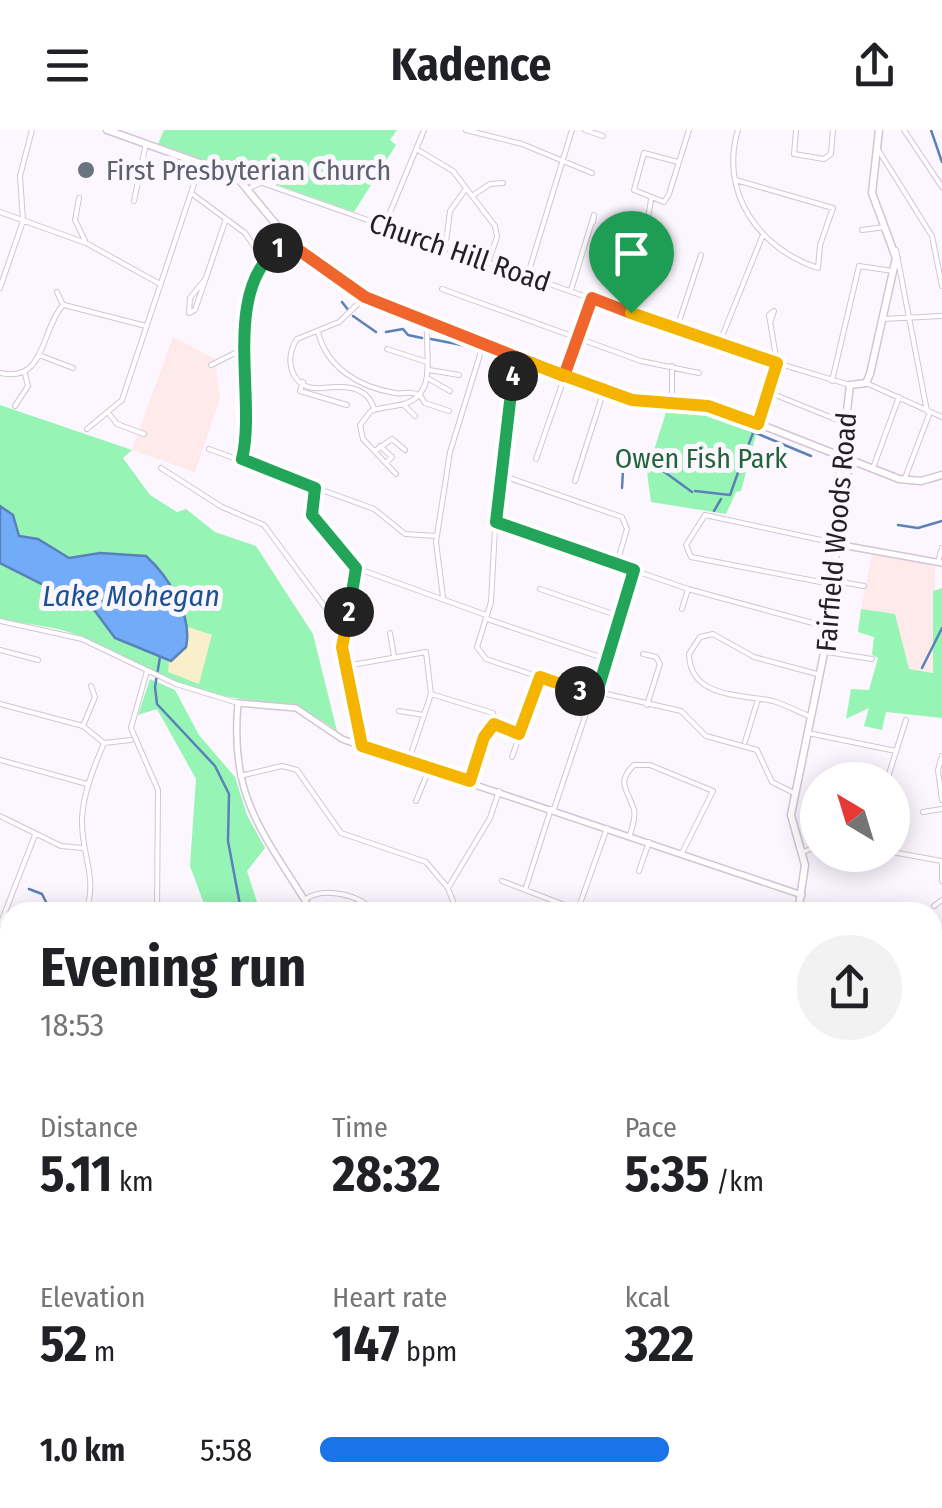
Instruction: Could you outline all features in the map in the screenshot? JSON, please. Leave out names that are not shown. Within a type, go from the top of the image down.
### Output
[{"type":"main road","points":[[107,130],[200,162],[248,185],[293,246],[365,297],[604,390],[644,402],[708,406],[904,480],[942,476]]},
{"type":"main road","points":[[866,383],[894,271],[894,246],[872,193],[879,130]]},
{"type":"main road","name":"Church Hill Road","points":[[850,384],[866,383]]},
{"type":"main road","name":"Fairfield Woods Road","points":[[800,848],[791,815],[827,652],[836,583],[850,384]]},
{"type":"main road","name":"Fairfield Woods Road","points":[[800,902],[805,872]]},
{"type":"street","points":[[0,288],[24,221],[20,176],[32,130]]},
{"type":"street","points":[[384,227],[424,130]]},
{"type":"street","points":[[466,130],[522,144],[592,173]]},
{"type":"street","points":[[528,274],[572,130]]},
{"type":"street","points":[[585,130],[603,136]]},
{"type":"street","points":[[678,162],[647,152],[642,156],[634,186],[651,199],[666,200],[689,130]]},
{"type":"street","points":[[736,180],[833,208],[820,244],[818,268],[786,255],[762,237],[736,180],[730,155],[738,130]]},
{"type":"street","points":[[796,130],[794,154],[824,159],[830,156],[833,130]]},
{"type":"street","points":[[904,130],[942,187]]},
{"type":"street","points":[[134,202],[146,143]]},
{"type":"street","points":[[877,148],[932,236],[942,286]]},
{"type":"street","points":[[418,150],[453,171],[495,226],[496,238],[488,263]]},
{"type":"street","points":[[87,429],[122,400],[200,162]]},
{"type":"street","name":"Church Hill Road","points":[[248,185],[260,183],[445,250],[528,274],[777,363],[850,384]]},
{"type":"street","points":[[472,196],[490,184],[503,183]]},
{"type":"street","points":[[445,250],[450,211],[466,189]]},
{"type":"street","points":[[190,193],[245,233],[264,260]]},
{"type":"street","points":[[78,198],[75,220],[86,243]]},
{"type":"street","points":[[631,313],[630,274],[647,230],[651,199]]},
{"type":"street","points":[[0,212],[86,243],[160,284]]},
{"type":"street","points":[[206,278],[190,298],[189,313],[195,310],[206,278],[226,219]]},
{"type":"street","points":[[572,290],[593,222]]},
{"type":"street","points":[[862,230],[886,227]]},
{"type":"street","points":[[277,249],[280,232]]},
{"type":"street","points":[[720,341],[762,237]]},
{"type":"street","points":[[242,459],[248,418],[241,350],[264,260],[277,249],[293,246]]},
{"type":"street","points":[[894,246],[903,268],[929,412],[904,480]]},
{"type":"street","points":[[677,328],[701,254]]},
{"type":"street","points":[[832,381],[858,267],[864,263],[894,271]]},
{"type":"street","points":[[442,289],[641,361],[699,372]]},
{"type":"street","points":[[16,406],[28,386],[26,374],[63,304],[58,292]]},
{"type":"street","points":[[365,297],[340,322],[298,339],[289,353],[290,371],[303,382],[322,388],[338,384],[364,393],[374,409]]},
{"type":"street","points":[[536,459],[592,298]]},
{"type":"street","points":[[63,304],[146,326]]},
{"type":"street","points":[[882,319],[942,316]]},
{"type":"street","points":[[758,424],[777,363],[771,320]]},
{"type":"street","points":[[396,474],[360,427],[374,409],[403,404],[419,395],[428,379],[428,323]]},
{"type":"street","points":[[318,330],[323,351],[339,370],[390,392],[419,395],[425,402],[449,411]]},
{"type":"street","points":[[442,597],[437,536],[454,435],[483,345]]},
{"type":"street","points":[[387,349],[427,362]]},
{"type":"street","points":[[210,365],[241,350]]},
{"type":"street","points":[[39,355],[73,368]]},
{"type":"street","points":[[516,358],[498,474],[486,617],[476,642],[481,655],[596,694],[646,706],[671,707],[706,736],[744,744],[762,756],[772,782],[794,793]]},
{"type":"street","points":[[672,366],[672,404]]},
{"type":"street","points":[[428,370],[459,375]]},
{"type":"street","points":[[0,373],[26,374]]},
{"type":"street","points":[[428,379],[450,392]]},
{"type":"street","points":[[303,382],[300,391],[347,405]]},
{"type":"street","name":"Church Hill Road","points":[[866,383],[942,417]]},
{"type":"street","points":[[322,388],[322,398]]},
{"type":"street","points":[[575,481],[604,390]]},
{"type":"street","points":[[768,392],[845,424]]},
{"type":"street","points":[[873,470],[899,397]]},
{"type":"street","points":[[403,404],[414,416]]},
{"type":"street","points":[[109,414],[117,424],[144,434]]},
{"type":"street","points":[[382,432],[387,440]]},
{"type":"street","points":[[377,448],[387,440],[396,441],[405,450]]},
{"type":"street","points":[[210,448],[374,509],[404,534],[437,536]]},
{"type":"street","points":[[161,468],[222,506],[258,519],[344,633]]},
{"type":"street","points":[[498,474],[622,517],[627,532],[617,564]]},
{"type":"street","points":[[315,488],[312,515],[356,568],[606,658]]},
{"type":"street","points":[[864,586],[722,564],[691,557],[686,550],[699,519],[705,515],[940,563],[942,548]]},
{"type":"street","points":[[496,522],[688,589],[830,628]]},
{"type":"street","points":[[356,568],[344,633],[346,666],[362,746]]},
{"type":"street","points":[[525,892],[596,694],[634,570]]},
{"type":"street","points":[[540,589],[618,616]]},
{"type":"street","points":[[682,609],[688,589]]},
{"type":"street","points":[[0,623],[82,639],[162,678],[238,703],[296,708],[362,746],[802,894]]},
{"type":"street","points":[[390,634],[394,656]]},
{"type":"street","points":[[812,717],[708,688],[693,672],[690,650],[700,637],[713,634],[754,657],[821,675]]},
{"type":"street","points":[[0,650],[38,660]]},
{"type":"street","points":[[346,666],[426,652],[430,694],[409,760]]},
{"type":"street","points":[[827,652],[872,659]]},
{"type":"street","points":[[643,654],[656,657],[660,664],[646,706]]},
{"type":"street","points":[[147,671],[133,715],[132,739],[158,790],[156,902]]},
{"type":"street","points":[[512,758],[540,677]]},
{"type":"street","points":[[83,726],[94,698],[91,686]]},
{"type":"street","points":[[430,694],[488,709],[494,724],[519,734]]},
{"type":"street","points":[[744,744],[758,699]]},
{"type":"street","points":[[238,703],[235,736],[239,777],[250,815],[305,900],[326,892],[358,902]]},
{"type":"street","points":[[0,704],[83,726],[104,742],[132,739]]},
{"type":"street","points":[[400,711],[424,716]]},
{"type":"street","points":[[893,762],[906,720]]},
{"type":"street","points":[[470,781],[484,737],[494,724]]},
{"type":"street","points":[[808,733],[896,751]]},
{"type":"street","points":[[88,902],[94,880],[84,848],[82,816],[88,785],[104,742]]},
{"type":"street","points":[[942,756],[938,770],[942,800]]},
{"type":"street","points":[[0,760],[88,785]]},
{"type":"street","points":[[630,835],[635,811],[623,790],[624,777],[634,766],[650,765],[713,790],[682,853]]},
{"type":"street","points":[[239,777],[282,766],[297,770],[340,832],[426,862],[448,888],[453,902]]},
{"type":"street","points":[[416,801],[430,768]]},
{"type":"street","points":[[448,888],[490,818],[499,792]]},
{"type":"street","points":[[923,812],[942,809]]},
{"type":"street","points":[[0,816],[61,846],[84,848]]},
{"type":"street","points":[[583,902],[607,828]]},
{"type":"street","points":[[9,902],[36,835]]},
{"type":"street","points":[[639,871],[649,842]]},
{"type":"street","points":[[910,855],[942,861],[942,882]]},
{"type":"street","points":[[502,881],[552,902]]},
{"type":"shaded area","points":[[173,337],[215,359],[220,398],[195,472],[132,450]]},
{"type":"shaded area","points":[[872,554],[935,566],[934,673],[909,669],[895,615],[861,609]]},
{"type":"green space","points":[[164,130],[397,130],[390,140],[396,145],[354,212],[257,178],[247,179],[238,172],[158,144]]},
{"type":"green space","points":[[0,405],[132,450],[123,458],[150,495],[177,512],[186,509],[215,532],[256,546],[313,634],[337,731],[288,707],[186,685],[72,633],[0,620]]},
{"type":"green space","name":"Owen Fish Park","points":[[668,406],[711,408],[758,427],[741,491],[736,492],[726,514],[651,502],[647,472]]},
{"type":"green space","points":[[942,588],[942,718],[886,712],[882,730],[864,726],[869,708],[846,719],[851,689],[869,690],[878,658],[872,655],[874,637],[858,632],[861,609],[895,614],[909,669],[933,673],[933,591]]},
{"type":"green space","points":[[150,679],[175,690],[199,735],[235,777],[247,815],[265,848],[247,871],[257,902],[203,902],[190,866],[196,779],[157,709],[138,715]]},
{"type":"sand","points":[[188,627],[212,635],[199,684],[168,672],[169,660],[188,638]]},
{"type":"water","name":"Lake Mohegan","points":[[0,506],[13,515],[19,536],[38,539],[69,558],[100,553],[146,556],[177,597],[186,622],[186,647],[171,661],[115,638],[95,611],[0,563]]},
{"type":"waterway","points":[[931,130],[942,162]]},
{"type":"waterway","points":[[342,302],[349,311]]},
{"type":"waterway","points":[[353,316],[376,332]]},
{"type":"waterway","points":[[386,332],[403,329],[408,335],[422,338]]},
{"type":"waterway","points":[[431,339],[477,348]]},
{"type":"waterway","points":[[744,428],[811,456]]},
{"type":"waterway","points":[[748,446],[753,433]]},
{"type":"waterway","points":[[622,488],[624,453],[648,460],[692,492]]},
{"type":"waterway","points":[[695,491],[730,495],[740,467]]},
{"type":"waterway","points":[[846,470],[852,473]]},
{"type":"waterway","points":[[714,511],[721,499]]},
{"type":"waterway","points":[[898,525],[918,528],[942,521]]},
{"type":"waterway","points":[[922,668],[942,628]]},
{"type":"waterway","points":[[160,657],[155,687],[157,704],[215,766],[229,794],[228,841],[239,902]]},
{"type":"waterway","points":[[29,889],[42,894],[46,902]]},
{"type":"place","name":"First Presbyterian Church","points":[[86,170]]},
{"type":"route","points":[[293,246],[365,297],[564,376],[592,298],[631,313],[777,363],[758,424],[702,404],[632,400],[561,375],[516,358],[498,474],[496,522],[634,570],[596,696],[540,677],[519,734],[494,724],[484,737],[470,781],[362,746],[342,647],[356,568],[312,515],[310,502],[315,488],[242,459],[248,418],[241,350],[264,260],[277,249],[293,246]]}]
